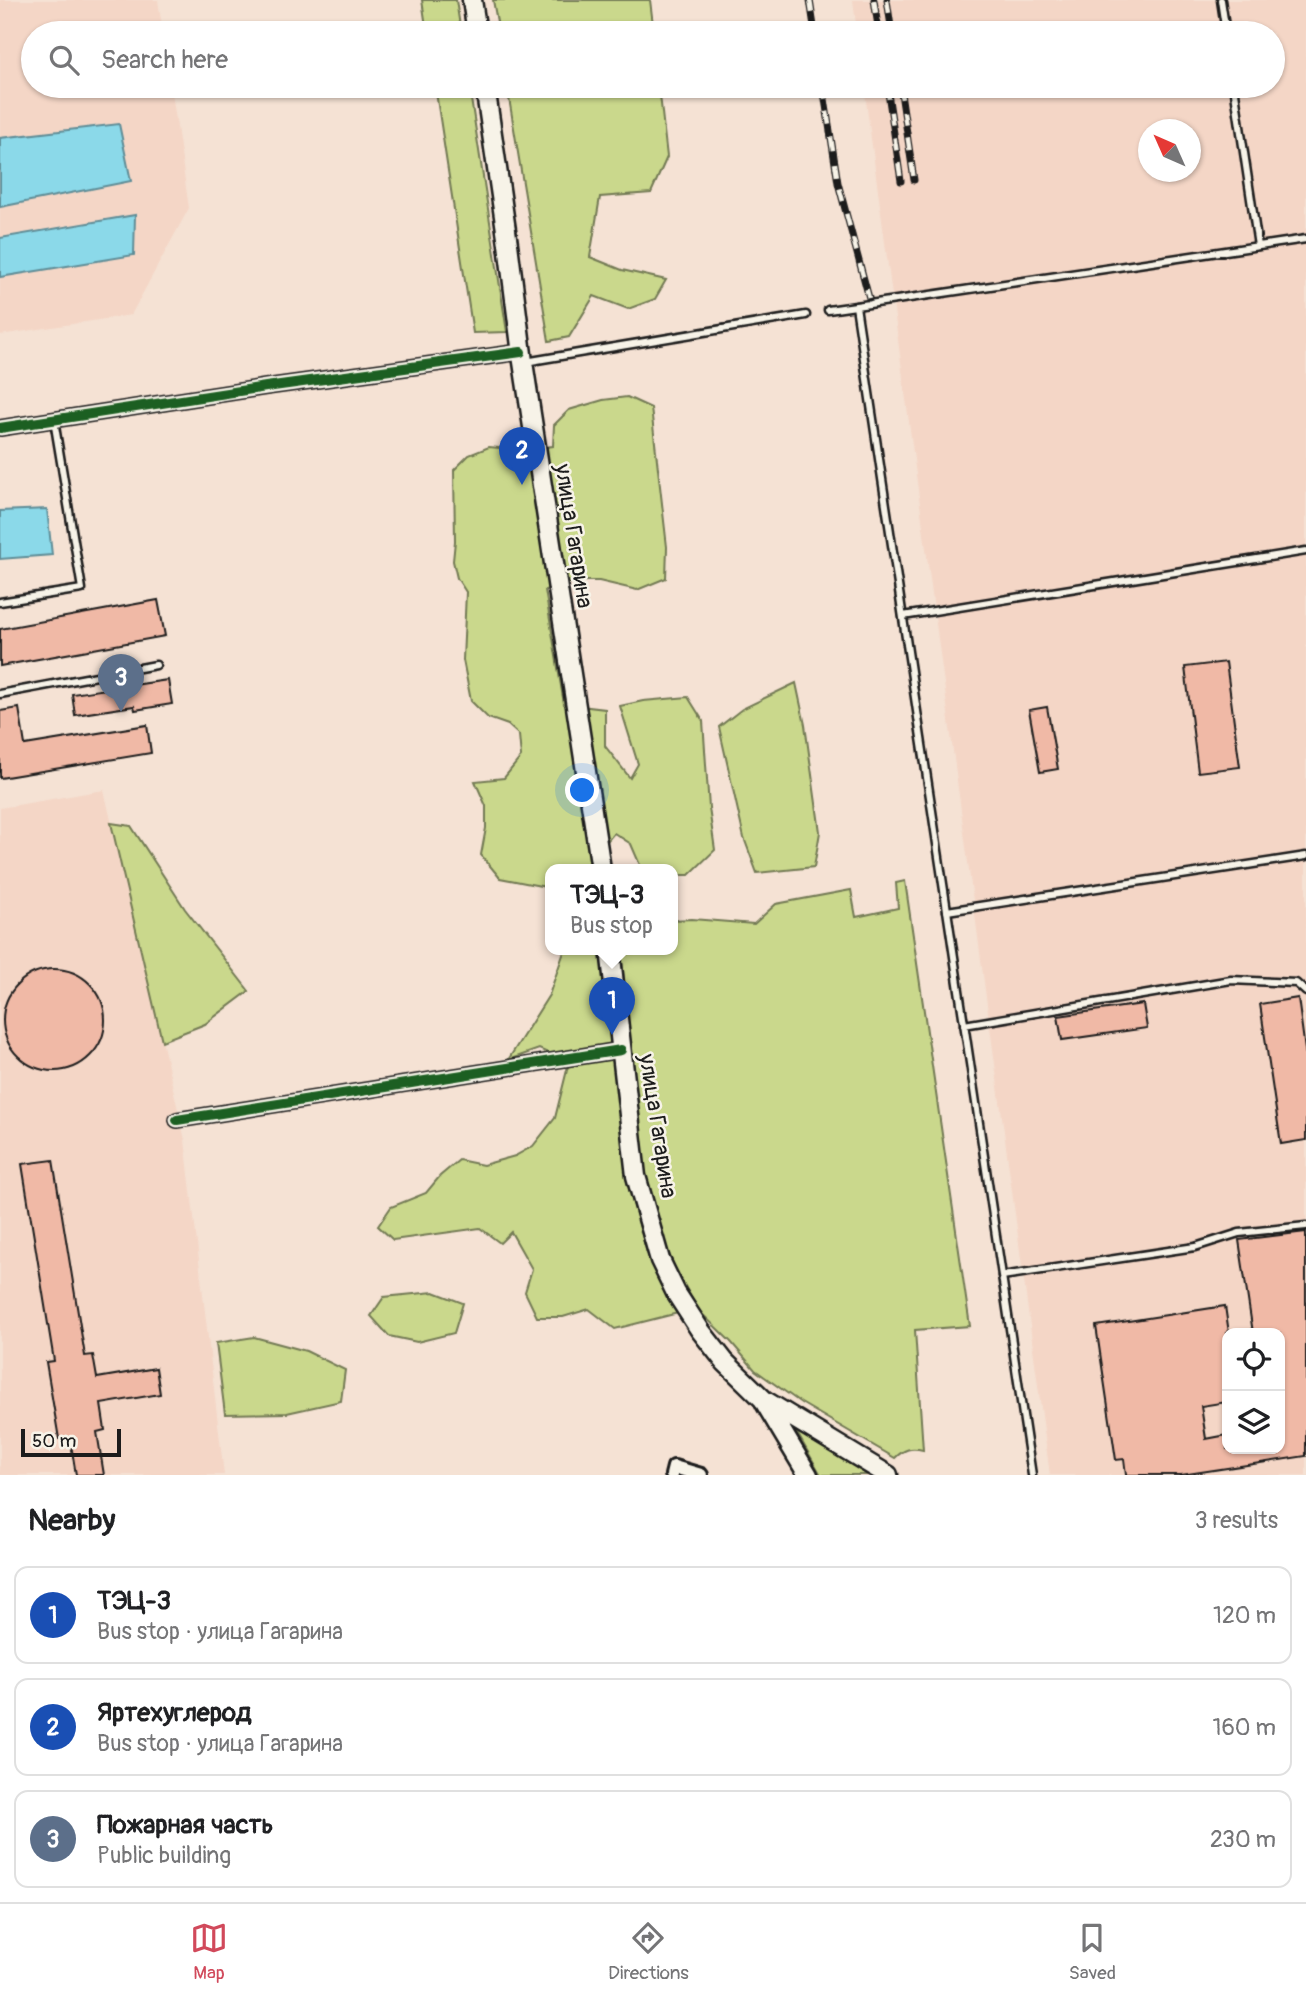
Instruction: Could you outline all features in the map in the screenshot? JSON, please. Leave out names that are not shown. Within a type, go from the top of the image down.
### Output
[{"type":"main road","points":[[472,0],[475,21]]},
{"type":"main road","name":"улица Гагарина","points":[[487,98],[522,357],[600,864]]},
{"type":"main road","name":"улица Гагарина","points":[[611,955],[636,1176],[660,1261],[676,1293],[724,1362],[764,1400],[888,1475]]},
{"type":"main road","name":"улица Гагарина","points":[[764,1400],[808,1475]]},
{"type":"street","points":[[0,428],[266,387],[522,357]]},
{"type":"street","points":[[177,1120],[621,1050]]},
{"type":"street","points":[[672,1475],[674,1467],[701,1475]]},
{"type":"lane","points":[[1221,0],[1224,21]]},
{"type":"lane","points":[[1236,98],[1258,246]]},
{"type":"lane","points":[[828,310],[1306,239]]},
{"type":"lane","points":[[856,306],[1032,1475]]},
{"type":"lane","points":[[522,357],[806,315]]},
{"type":"lane","points":[[0,602],[82,589],[54,420]]},
{"type":"lane","points":[[903,616],[1306,551]]},
{"type":"lane","points":[[0,694],[156,666]]},
{"type":"lane","points":[[947,911],[1306,856]]},
{"type":"lane","points":[[964,1025],[1231,980],[1296,983],[1306,992]]},
{"type":"lane","points":[[1002,1276],[1195,1247],[1239,1233],[1306,1226]]},
{"type":"shaded area","points":[[0,0],[158,0],[161,21],[21,21],[21,98],[173,98],[189,208],[131,315],[0,335]]},
{"type":"shaded area","points":[[853,0],[1306,0],[1306,1475],[1050,1475],[866,98],[1285,98],[1285,21],[856,21]]},
{"type":"shaded area","points":[[104,790],[185,1140],[224,1475],[0,1475],[0,808]]},
{"type":"green space","points":[[422,0],[456,0],[459,21],[425,21]]},
{"type":"green space","points":[[493,0],[650,0],[653,21],[497,21]]},
{"type":"green space","points":[[437,98],[471,98],[507,332],[473,333]]},
{"type":"green space","points":[[509,98],[660,98],[667,157],[651,193],[600,197],[590,257],[622,270],[666,280],[655,299],[628,309],[594,296],[569,337],[549,341]]},
{"type":"green space","points":[[627,397],[651,408],[667,547],[666,578],[637,590],[599,581],[577,581],[545,590],[564,704],[605,709],[605,746],[630,778],[638,764],[620,706],[688,697],[703,721],[715,850],[689,875],[678,875],[678,864],[640,864],[631,844],[614,833],[588,864],[545,864],[545,887],[500,878],[481,855],[486,828],[486,806],[475,781],[504,778],[521,757],[519,735],[508,725],[488,718],[471,701],[463,660],[466,592],[457,578],[453,561],[454,470],[469,455],[489,447],[520,450],[553,446],[554,425],[569,410],[603,400]]},
{"type":"green space","points":[[796,683],[805,725],[820,832],[814,867],[757,873],[744,838],[719,727],[742,709]]},
{"type":"green space","points":[[111,823],[131,826],[185,909],[249,991],[205,1024],[162,1041]]},
{"type":"green space","points":[[905,881],[970,1326],[915,1330],[923,1450],[908,1450],[895,1458],[801,1403],[755,1370],[698,1310],[674,1266],[664,1242],[642,1162],[622,955],[678,955],[678,920],[754,924],[776,904],[851,890],[856,917],[898,908],[896,883]]},
{"type":"green space","points":[[563,955],[601,955],[627,1181],[647,1253],[682,1312],[615,1329],[589,1309],[563,1317],[537,1317],[525,1292],[532,1269],[511,1232],[500,1243],[480,1228],[393,1240],[378,1226],[391,1207],[426,1193],[440,1176],[459,1160],[483,1165],[515,1156],[533,1146],[555,1118],[569,1062],[539,1049],[508,1060],[549,995]]},
{"type":"green space","points":[[434,1292],[463,1303],[454,1333],[417,1342],[389,1336],[371,1316],[384,1297]]},
{"type":"green space","points":[[254,1337],[306,1351],[345,1370],[341,1401],[287,1413],[225,1414],[216,1343]]},
{"type":"green space","points":[[793,1426],[868,1475],[821,1475]]},
{"type":"water","points":[[119,124],[131,181],[0,207],[0,138]]},
{"type":"water","points":[[135,215],[134,255],[0,277],[0,238]]},
{"type":"water","points":[[47,509],[52,555],[0,559],[0,511]]},
{"type":"building","points":[[158,600],[165,636],[0,666],[0,629]]},
{"type":"building","points":[[1226,662],[1240,767],[1198,772],[1185,667]]},
{"type":"building","points":[[168,680],[172,704],[135,710],[134,706],[75,715],[72,694]]},
{"type":"building","points":[[1047,707],[1058,769],[1040,772],[1029,710]]},
{"type":"building","points":[[19,708],[25,745],[147,725],[151,753],[0,778],[0,711]]},
{"type":"building","points":[[54,969],[73,973],[90,984],[101,1001],[105,1020],[101,1039],[90,1056],[73,1067],[54,1071],[35,1067],[18,1056],[7,1039],[3,1020],[7,1001],[18,984],[35,973]]},
{"type":"building","points":[[1298,998],[1306,1057],[1306,1140],[1281,1144],[1260,1004]]},
{"type":"building","points":[[1143,1004],[1147,1028],[1062,1040],[1058,1016]]},
{"type":"building","points":[[53,1160],[85,1356],[93,1355],[97,1378],[156,1368],[160,1394],[101,1404],[105,1430],[97,1432],[104,1475],[76,1475],[70,1438],[59,1439],[46,1362],[54,1361],[22,1164]]},
{"type":"building","points":[[1306,1232],[1306,1456],[1181,1475],[1126,1475],[1124,1459],[1116,1460],[1096,1326],[1225,1306],[1228,1328],[1222,1328],[1222,1403],[1201,1406],[1206,1439],[1222,1436],[1222,1454],[1285,1454],[1285,1328],[1252,1328],[1239,1240]]},
{"type":"railway","points":[[810,0],[813,21]]},
{"type":"railway","points":[[874,0],[877,21]]},
{"type":"railway","points":[[887,0],[890,21]]},
{"type":"railway","points":[[825,98],[838,183],[869,298]]},
{"type":"railway","points":[[889,98],[901,181]]},
{"type":"railway","points":[[902,98],[914,180]]},
{"type":"cycle path","points":[[0,428],[266,387],[521,352]]},
{"type":"cycle path","points":[[177,1120],[621,1050]]},
{"type":"place","name":"Яртехуглерод","points":[[522,485]]},
{"type":"place","name":"Пожарная часть","points":[[121,712]]},
{"type":"place","name":"ТЭЦ-3","points":[[612,1035]]}]
